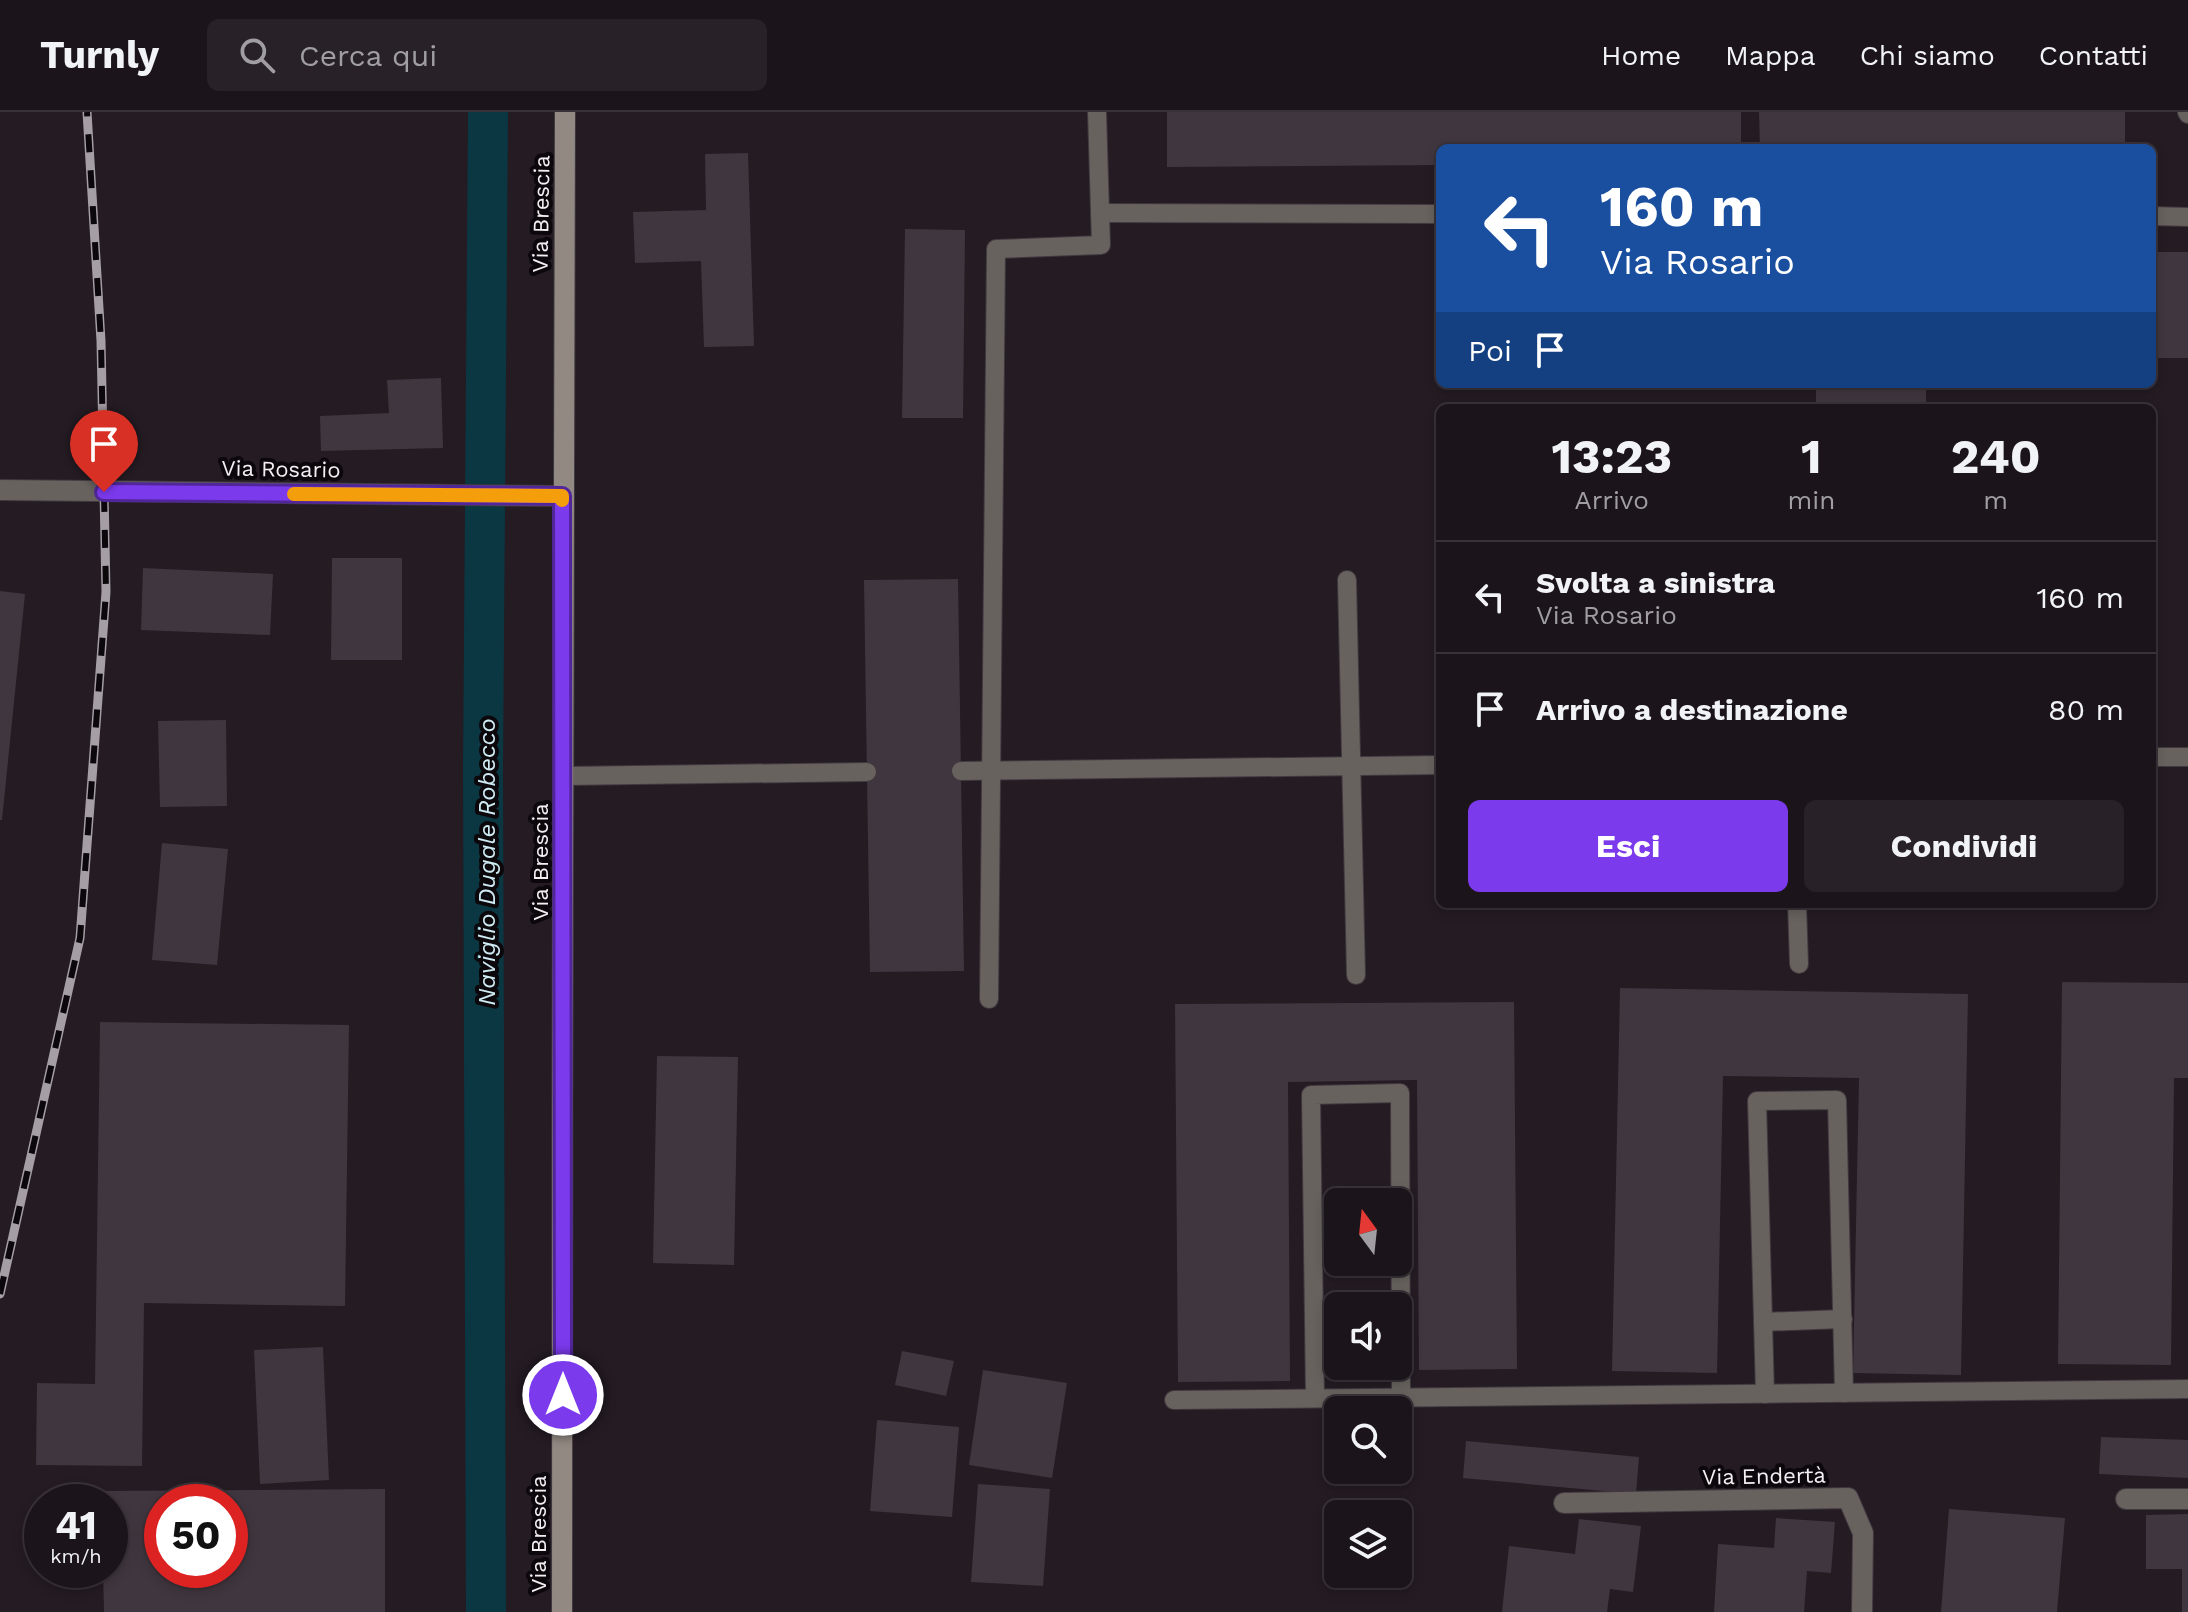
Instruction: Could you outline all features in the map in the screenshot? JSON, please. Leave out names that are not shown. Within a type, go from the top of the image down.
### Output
[{"type":"main road","name":"Via Brescia","points":[[562,1612],[565,112]]},
{"type":"street","name":"Via Rosario","points":[[0,490],[562,496]]},
{"type":"street","name":"Via Endertà","points":[[1564,1503],[1848,1498],[1863,1533],[1862,1612]]},
{"type":"street","points":[[2126,1499],[2188,1499]]},
{"type":"lane","points":[[989,999],[996,249],[1101,245],[1097,112]]},
{"type":"lane","points":[[1100,213],[1436,214]]},
{"type":"lane","points":[[2156,216],[2188,217]]},
{"type":"lane","points":[[1347,580],[1356,975]]},
{"type":"lane","points":[[2156,757],[2188,757]]},
{"type":"lane","points":[[961,771],[1436,765]]},
{"type":"lane","points":[[564,776],[867,772]]},
{"type":"lane","points":[[1797,908],[1799,964]]},
{"type":"lane","points":[[1315,1398],[1311,1095],[1400,1093],[1401,1396]]},
{"type":"lane","points":[[1765,1394],[1757,1101],[1837,1100],[1844,1393]]},
{"type":"lane","points":[[1763,1322],[1843,1319]]},
{"type":"lane","points":[[1412,1398],[2188,1389]]},
{"type":"lane","points":[[1174,1400],[1324,1398]]},
{"type":"building","points":[[1167,112],[1741,112],[1741,144],[1436,144],[1436,165],[1167,167]]},
{"type":"building","points":[[1759,112],[2125,112],[2125,144],[1760,144]]},
{"type":"building","points":[[748,153],[754,346],[704,347],[701,261],[635,263],[633,212],[706,210],[705,154]]},
{"type":"building","points":[[905,229],[965,230],[963,418],[902,418]]},
{"type":"building","points":[[2156,252],[2188,252],[2188,358],[2156,358]]},
{"type":"building","points":[[441,378],[443,448],[321,451],[320,416],[389,413],[387,380]]},
{"type":"building","points":[[1816,388],[1926,388],[1926,404],[1816,404]]},
{"type":"building","points":[[332,558],[402,558],[402,660],[331,660]]},
{"type":"building","points":[[143,568],[273,574],[270,635],[141,630]]},
{"type":"building","points":[[958,579],[964,971],[870,972],[864,580]]},
{"type":"building","points":[[0,591],[25,594],[2,820],[0,820]]},
{"type":"building","points":[[226,720],[227,806],[160,807],[158,721]]},
{"type":"building","points":[[162,843],[228,849],[217,965],[152,960]]},
{"type":"building","points":[[2062,982],[2188,983],[2188,1078],[2174,1078],[2171,1365],[2058,1364]]},
{"type":"building","points":[[1620,988],[1968,994],[1961,1375],[1853,1373],[1859,1078],[1723,1076],[1717,1373],[1612,1371]]},
{"type":"building","points":[[1514,1002],[1517,1369],[1419,1370],[1417,1080],[1288,1082],[1290,1381],[1178,1382],[1175,1004]]},
{"type":"building","points":[[100,1022],[349,1025],[345,1306],[144,1303],[142,1466],[36,1465],[37,1383],[95,1384]]},
{"type":"building","points":[[657,1056],[738,1057],[734,1265],[653,1263]]},
{"type":"building","points":[[323,1347],[329,1480],[260,1484],[254,1350]]},
{"type":"building","points":[[902,1351],[954,1361],[946,1396],[895,1385]]},
{"type":"building","points":[[983,1370],[1067,1383],[1052,1478],[969,1465]]},
{"type":"building","points":[[877,1420],[959,1427],[952,1517],[870,1511]]},
{"type":"building","points":[[2101,1437],[2188,1440],[2188,1478],[2099,1474]]},
{"type":"building","points":[[1466,1441],[1639,1457],[1636,1494],[1463,1478]]},
{"type":"building","points":[[978,1484],[1050,1489],[1043,1586],[971,1582]]},
{"type":"building","points":[[385,1489],[385,1612],[104,1612],[103,1588],[128,1588],[128,1491],[144,1491],[144,1588],[248,1588],[248,1490]]},
{"type":"building","points":[[1949,1509],[2065,1518],[2057,1612],[1941,1612]]},
{"type":"building","points":[[2188,1514],[2188,1612],[2182,1612],[2182,1569],[2146,1569],[2146,1515]]},
{"type":"building","points":[[1776,1518],[1835,1522],[1831,1573],[1807,1571],[1804,1612],[1714,1612],[1718,1544],[1774,1548]]},
{"type":"building","points":[[1579,1519],[1641,1526],[1633,1592],[1610,1589],[1607,1612],[1502,1612],[1509,1546],[1575,1554]]},
{"type":"waterway","name":"Naviglio Dugale Robecco","points":[[486,1612],[483,770],[488,112]]},
{"type":"railway","points":[[0,1294],[80,938],[106,592],[101,341],[87,112]]},
{"type":"slow traffic","points":[[294,494],[562,496],[562,500]]},
{"type":"route","points":[[104,492],[562,496],[563,1395]]}]
